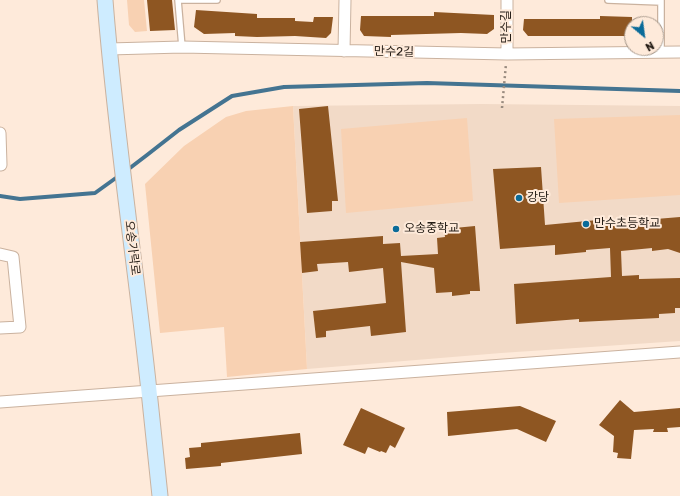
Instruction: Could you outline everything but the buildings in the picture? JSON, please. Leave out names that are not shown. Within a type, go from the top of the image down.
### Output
[{"type":"street","name":"오송가락로","points":[[105,0],[118,138],[150,391],[160,496]]},
{"type":"street","points":[[344,51],[345,0]]},
{"type":"street","name":"만수길","points":[[507,0],[507,54]]},
{"type":"street","name":"만수2길","points":[[109,49],[182,47],[507,54],[624,52]]},
{"type":"street","name":"만수2길","points":[[664,52],[680,52]]},
{"type":"street","points":[[0,133],[0,165]]},
{"type":"street","points":[[0,254],[13,257],[20,327],[0,328]]},
{"type":"street","points":[[0,402],[680,352]]},
{"type":"lane","points":[[182,47],[178,0],[217,0]]},
{"type":"lane","points":[[608,0],[661,1],[661,16]]},
{"type":"path","points":[[502,108],[507,54]]},
{"type":"shaded area","points":[[127,0],[144,0],[147,31],[135,32],[129,25]]},
{"type":"shaded area","points":[[482,104],[680,106],[680,341],[501,353],[307,369],[293,106]]},
{"type":"shaded area","points":[[293,106],[307,369],[227,377],[224,327],[160,333],[145,184],[184,146],[226,117],[246,111]]},
{"type":"shaded area","points":[[680,115],[680,195],[559,203],[554,119]]},
{"type":"shaded area","points":[[467,118],[473,201],[346,213],[341,129]]},
{"type":"waterway","points":[[126,171],[179,130],[232,96],[284,87],[427,83],[680,91]]},
{"type":"waterway","points":[[0,196],[20,199],[95,193],[120,175]]},
{"type":"place","name":"강당","points":[[519,198]]},
{"type":"place","name":"만수초등학교","points":[[586,224]]},
{"type":"place","name":"오송중학교","points":[[396,229]]}]
